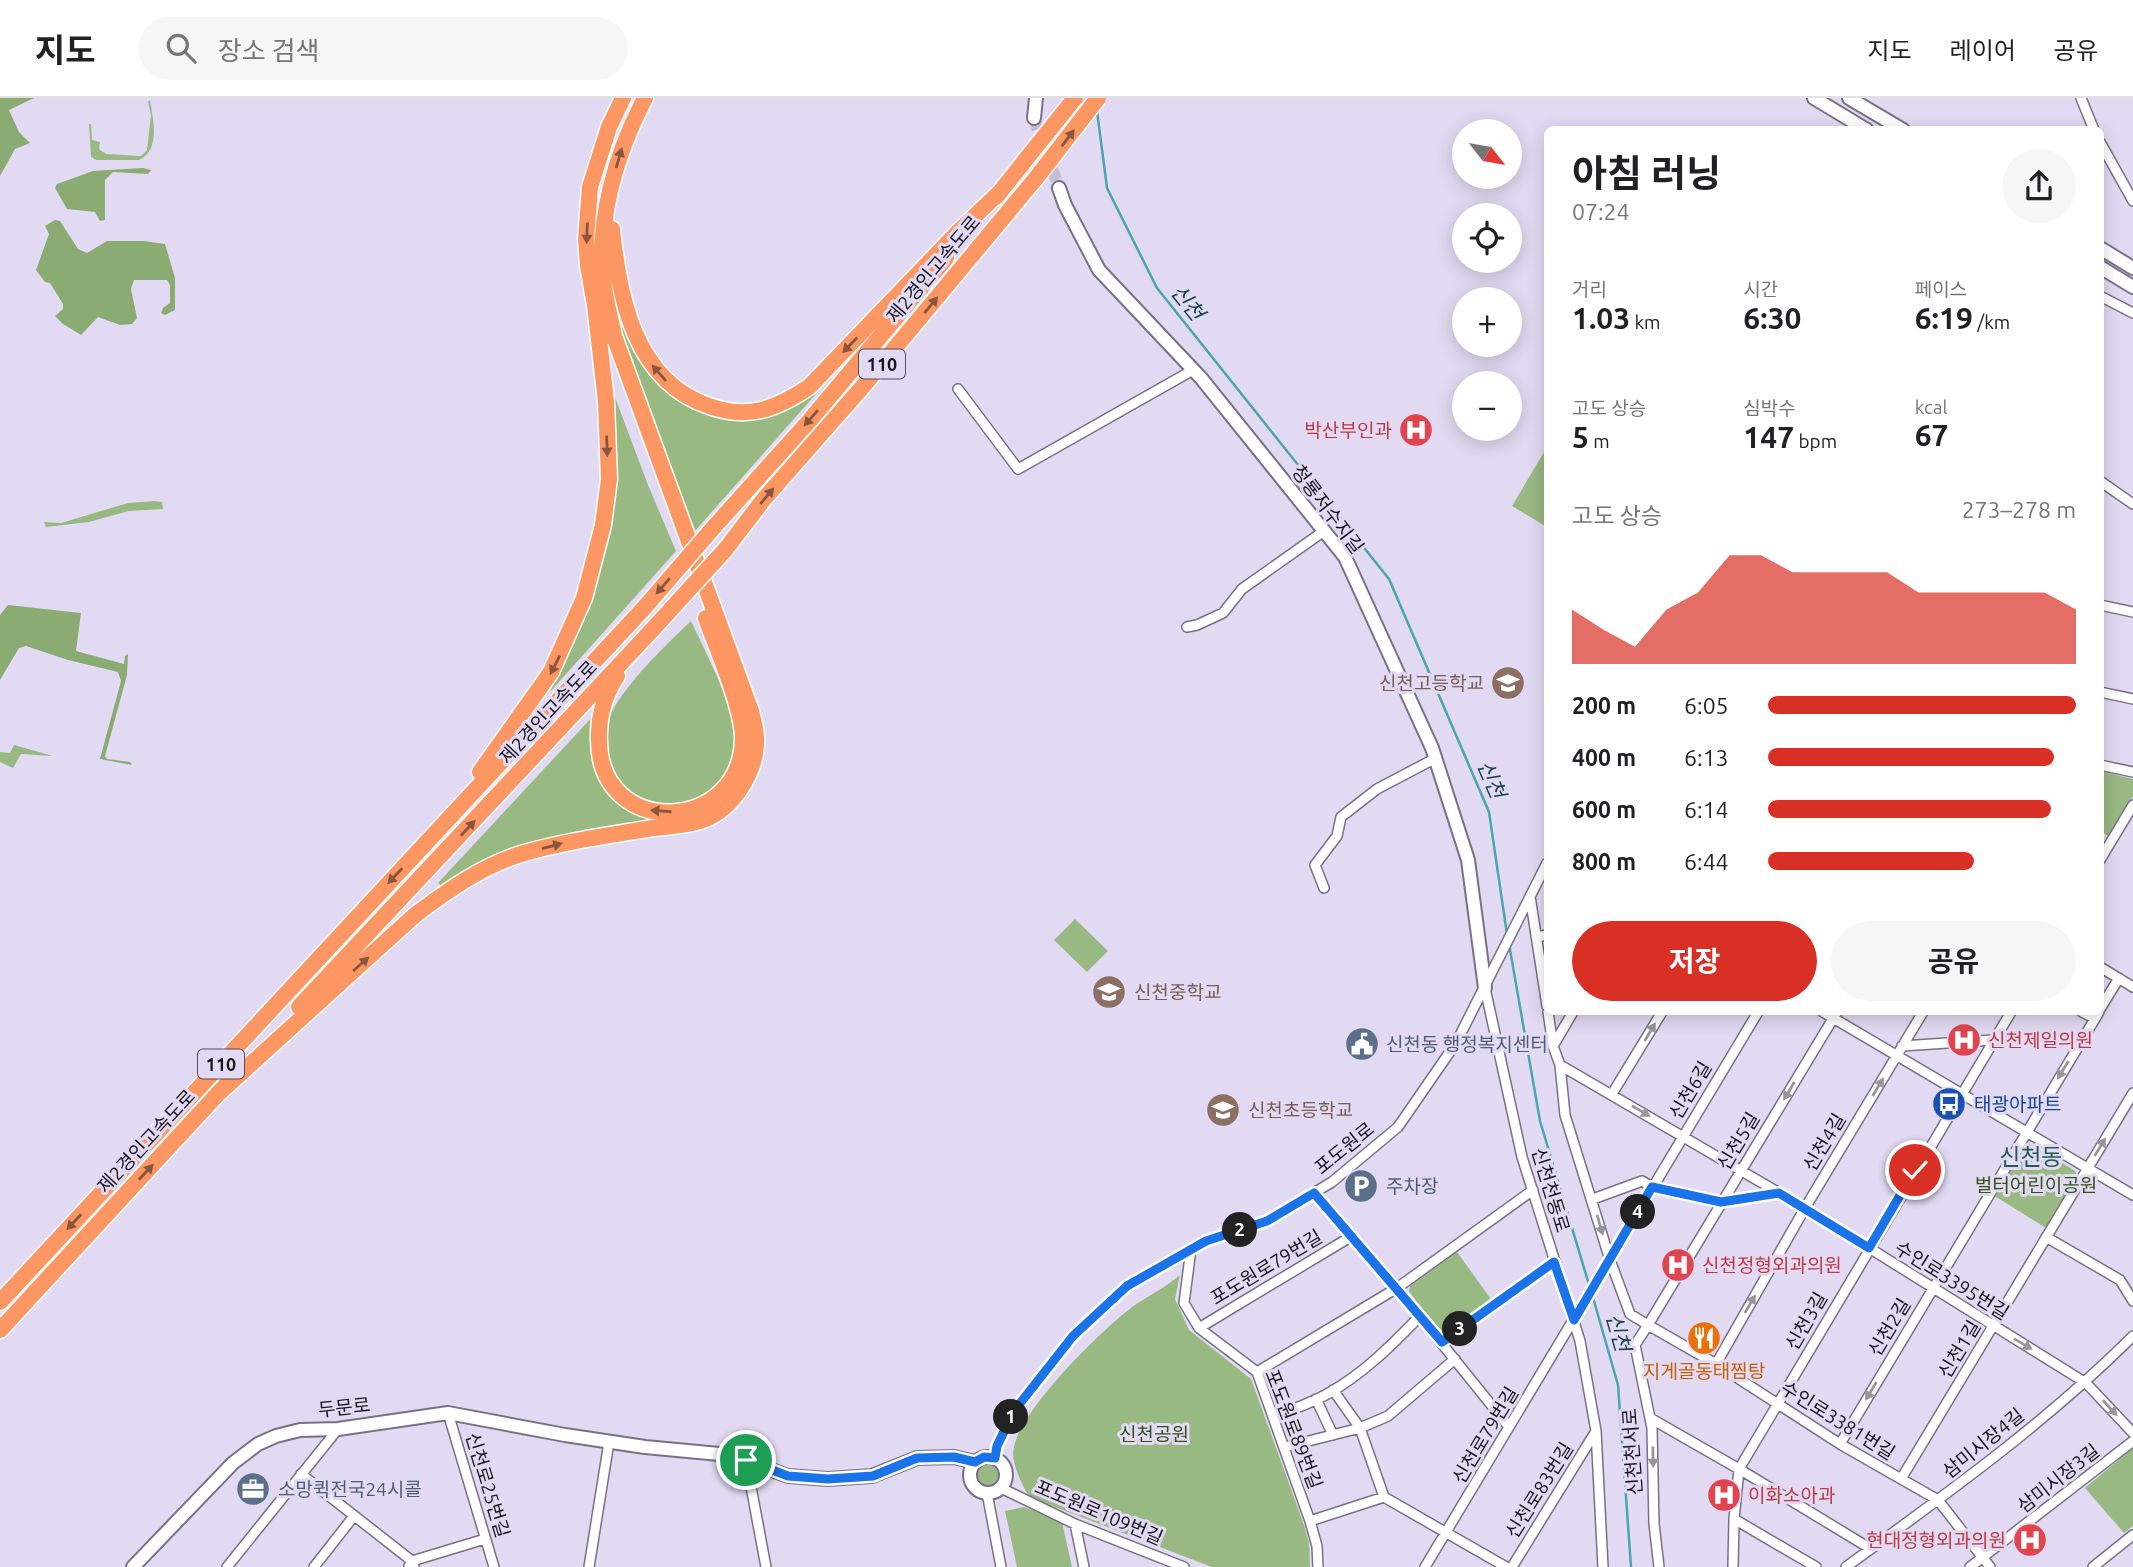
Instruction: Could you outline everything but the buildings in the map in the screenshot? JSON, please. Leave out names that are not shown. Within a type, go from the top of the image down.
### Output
[{"type":"highway","points":[[442,825],[529,707],[551,672],[584,598],[603,525],[609,480],[606,401],[595,305],[587,265],[586,239],[590,187],[609,128],[623,98]]},
{"type":"highway","points":[[220,1092],[415,915],[446,891],[519,855],[571,842],[710,817],[732,799],[753,765],[756,739],[751,711],[614,335],[604,286],[603,231],[609,193],[626,133],[645,98]]},
{"type":"highway","name":"제2경인고속도로","points":[[0,1302],[644,608],[810,420],[1075,98]]},
{"type":"highway","name":"제2경인고속도로","points":[[0,1330],[725,550],[764,499],[865,384],[1037,177],[1098,98]]},
{"type":"highway","points":[[609,193],[616,270],[630,321],[648,359],[663,379],[690,399],[722,411],[744,412],[766,410],[785,403],[809,387],[1001,191]]},
{"type":"highway","points":[[595,305],[739,714],[743,738],[741,757],[734,775],[725,789],[695,809],[665,813],[646,810],[623,797],[600,762],[598,723],[604,702],[614,680],[633,651]]},
{"type":"street","points":[[1034,118],[1036,98]]},
{"type":"street","points":[[1814,98],[1860,126]]},
{"type":"street","points":[[1849,98],[1896,126]]},
{"type":"street","points":[[2081,98],[2092,126]]},
{"type":"street","points":[[2104,149],[2133,201]]},
{"type":"street","name":"청룡저수지길","points":[[1059,188],[1099,270],[1193,370],[1345,557],[1436,758],[1468,860],[1488,984]]},
{"type":"street","points":[[2104,250],[2133,268]]},
{"type":"street","points":[[2104,269],[2133,287]]},
{"type":"street","points":[[2104,298],[2133,313]]},
{"type":"street","points":[[958,389],[1018,469],[1193,370]]},
{"type":"street","points":[[2104,484],[2133,504]]},
{"type":"street","points":[[1187,627],[1223,613],[1242,589],[1324,531]]},
{"type":"street","points":[[2104,605],[2133,612]]},
{"type":"street","points":[[2104,693],[2133,699]]},
{"type":"street","points":[[1324,888],[1315,865],[1337,836],[1341,817],[1377,789],[1436,758]]},
{"type":"street","points":[[2104,766],[2133,772]]},
{"type":"street","points":[[2104,853],[2133,805]]},
{"type":"street","points":[[1544,869],[1528,899],[1544,987]]},
{"type":"street","name":"포도원로","points":[[995,1458],[997,1446],[1014,1411],[1073,1336],[1127,1286],[1206,1241],[1267,1221],[1332,1182],[1398,1127],[1456,1043],[1488,984],[1528,899]]},
{"type":"street","points":[[1536,937],[1544,936]]},
{"type":"street","points":[[2104,969],[2133,986]]},
{"type":"street","name":"신천2길","points":[[2104,1003],[2119,978]]},
{"type":"street","name":"신천천동로","points":[[1488,984],[1522,1157],[1580,1341],[1596,1431],[1603,1567]]},
{"type":"street","points":[[1548,1015],[1553,1046],[1560,1065],[1565,1115],[1610,1260],[1630,1314],[1647,1325]]},
{"type":"street","points":[[1553,1046],[1571,1015]]},
{"type":"street","points":[[1612,1094],[1660,1015]]},
{"type":"street","name":"신천6길","points":[[1581,1307],[1756,1015]]},
{"type":"street","points":[[1835,1015],[1899,1051],[1961,1093],[2133,1195]]},
{"type":"street","name":"신천5길","points":[[1647,1325],[1835,1015]]},
{"type":"street","name":"신천4길","points":[[1716,1364],[1805,1208],[1921,1015]]},
{"type":"street","name":"신천3길","points":[[1733,1567],[1734,1519],[1740,1469],[2009,1015]]},
{"type":"street","name":"신천2길","points":[[1840,1444],[2097,1015]]},
{"type":"street","points":[[1899,1051],[1993,1040]]},
{"type":"street","name":"수인로3395번길","points":[[1560,1065],[1805,1208],[2086,1383],[2133,1433]]},
{"type":"street","name":"신천1길","points":[[1901,1479],[2133,1093]]},
{"type":"street","points":[[1593,1199],[1642,1181],[1652,1187],[1721,1202],[1779,1193]]},
{"type":"street","points":[[1257,1372],[1397,1288],[1533,1191]]},
{"type":"street","name":"포도원로79번길","points":[[1314,1193],[1397,1288],[1509,1427]]},
{"type":"street","name":"포도원로79번길","points":[[1199,1328],[1352,1236]]},
{"type":"street","points":[[2046,1237],[2120,1280],[2133,1301]]},
{"type":"street","name":"포도원로89번길","points":[[1191,1249],[1184,1303],[1199,1328],[1257,1372],[1310,1521],[1317,1546],[1318,1567]]},
{"type":"street","points":[[1442,1342],[1554,1262]]},
{"type":"street","name":"신천로79번길","points":[[1425,1567],[1581,1307]]},
{"type":"street","points":[[1274,1417],[1333,1390],[1384,1353],[1420,1316]]},
{"type":"street","name":"수인로3381번길","points":[[1647,1325],[1716,1364],[1840,1444],[1938,1500],[1990,1567]]},
{"type":"street","name":"신천천서로","points":[[1647,1325],[1635,1345],[1650,1418],[1654,1524],[1659,1567]]},
{"type":"street","name":"삼미시장4길","points":[[1846,1567],[1938,1500],[2086,1383],[2133,1336]]},
{"type":"street","points":[[1285,1447],[1360,1428],[1388,1416],[1455,1359]]},
{"type":"street","points":[[1333,1390],[1360,1428],[1384,1497],[1506,1567]]},
{"type":"street","points":[[1316,1399],[1333,1435]]},
{"type":"street","name":"두문로","points":[[133,1567],[233,1463],[258,1444],[300,1430],[338,1429],[448,1413],[609,1442],[730,1455],[788,1476],[828,1479],[873,1476],[917,1458],[954,1457],[975,1462]]},
{"type":"street","name":"신천로25번길","points":[[448,1413],[494,1567]]},
{"type":"street","points":[[1650,1418],[1871,1549]]},
{"type":"street","points":[[227,1567],[338,1429]]},
{"type":"street","name":"신천로83번길","points":[[1512,1567],[1596,1431]]},
{"type":"street","name":"삼미시장3길","points":[[1970,1567],[2133,1441]]},
{"type":"street","points":[[589,1567],[609,1442]]},
{"type":"street","points":[[984,1457],[995,1458],[1003,1464],[1006,1473],[1001,1488],[987,1493],[977,1489],[971,1481],[971,1471],[975,1462],[984,1457]]},
{"type":"street","points":[[746,1460],[766,1567]]},
{"type":"street","points":[[301,1474],[411,1565],[485,1539]]},
{"type":"street","name":"포도원로109번길","points":[[1001,1488],[1075,1524],[1184,1567]]},
{"type":"street","points":[[987,1493],[1001,1567]]},
{"type":"street","points":[[1310,1521],[1384,1497]]},
{"type":"street","points":[[314,1567],[355,1516]]},
{"type":"street","points":[[1734,1519],[1816,1567]]},
{"type":"street","points":[[1075,1524],[1084,1567]]},
{"type":"street","points":[[2093,1567],[2133,1535]]},
{"type":"green space","points":[[0,98],[34,98],[9,110],[19,132],[30,143],[15,149],[0,176]]},
{"type":"green space","points":[[150,100],[154,133],[153,142],[146,155],[139,160],[96,160],[91,157],[89,124],[92,140],[100,142],[99,149],[106,154],[141,156],[147,150]]},
{"type":"green space","points":[[143,168],[151,170],[148,174],[113,172],[105,180],[105,220],[100,221],[95,212],[67,209],[55,188],[57,184],[93,171]]},
{"type":"green space","points":[[55,220],[60,221],[78,249],[87,253],[107,241],[165,244],[175,278],[175,310],[165,315],[161,313],[170,303],[170,285],[167,280],[134,280],[131,289],[137,318],[132,324],[120,325],[98,317],[81,335],[63,324],[55,316],[63,309],[63,304],[50,283],[45,282],[36,270],[49,234],[45,226]]},
{"type":"green space","points":[[610,287],[624,327],[646,368],[664,390],[691,409],[716,416],[746,419],[844,362],[695,531],[620,333]]},
{"type":"green space","points":[[610,384],[676,551],[550,692],[583,622],[606,549],[614,484]]},
{"type":"green space","points":[[1544,452],[1544,525],[1512,506]]},
{"type":"green space","points":[[162,502],[163,509],[129,511],[89,522],[46,527],[44,522],[61,523],[128,503]]},
{"type":"green space","points":[[8,605],[81,613],[76,651],[124,664],[128,654],[127,675],[105,756],[107,759],[130,762],[132,765],[100,759],[121,681],[118,672],[26,646],[19,648],[0,680],[0,615]]},
{"type":"green space","points":[[691,621],[728,703],[736,737],[736,751],[727,773],[707,793],[691,802],[656,804],[641,799],[627,788],[616,773],[605,733],[608,720],[627,689]]},
{"type":"green space","points":[[596,713],[594,756],[596,771],[602,784],[625,803],[664,819],[567,835],[442,886],[438,883]]},
{"type":"green space","points":[[14,745],[53,756],[21,754],[13,768],[0,762],[0,752],[10,753]]},
{"type":"green space","points":[[2104,772],[2133,779],[2133,796],[2108,836],[2104,834]]},
{"type":"green space","points":[[1075,919],[1108,951],[1087,972],[1054,940]]},
{"type":"green space","name":"벌터어린이공원","points":[[2030,1144],[2074,1170],[2077,1175],[2046,1228],[1993,1195],[2023,1146]]},
{"type":"green space","points":[[1457,1252],[1493,1302],[1444,1337],[1440,1336],[1409,1291],[1410,1286]]},
{"type":"green space","name":"신천공원","points":[[1180,1275],[1175,1299],[1189,1330],[1251,1379],[1304,1525],[1309,1543],[1310,1567],[1212,1567],[1029,1497],[1020,1479],[1015,1466],[1014,1447],[1020,1431],[1047,1391],[1121,1316]]},
{"type":"green space","points":[[2133,1448],[2133,1526],[2124,1533],[2085,1488]]},
{"type":"green space","points":[[984,1465],[992,1465],[998,1475],[992,1485],[984,1485],[978,1479],[978,1471]]},
{"type":"green space","points":[[1024,1507],[1062,1522],[1072,1567],[1017,1567],[1005,1511]]},
{"type":"waterway","name":"신천","points":[[1097,111],[1107,188],[1157,288],[1389,579],[1489,812],[1507,934]]},
{"type":"waterway","name":"신천","points":[[1509,944],[1540,1121],[1590,1288]]},
{"type":"waterway","name":"신천","points":[[1592,1294],[1618,1385],[1631,1567]]},
{"type":"tunnel","points":[[1034,118],[1059,188]]},
{"type":"place","name":"박산부인과","points":[[1416,430]]},
{"type":"place","name":"신천고등학교","points":[[1508,683]]},
{"type":"place","name":"신천중학교","points":[[1109,992]]},
{"type":"place","name":"신천제일의원","points":[[1964,1040]]},
{"type":"place","name":"신천동 행정복지센터","points":[[1362,1044]]},
{"type":"place","name":"태광아파트","points":[[1949,1104]]},
{"type":"place","name":"신천초등학교","points":[[1223,1110]]},
{"type":"place","name":"주차장","points":[[1361,1186]]},
{"type":"place","name":"신천정형외과의원","points":[[1678,1265]]},
{"type":"place","name":"지게골동태찜탕","points":[[1704,1338]]},
{"type":"place","name":"소망퀵전국24시콜","points":[[253,1489]]},
{"type":"place","name":"이화소아과","points":[[1724,1495]]},
{"type":"place","name":"현대정형외과의원","points":[[2030,1540]]},
{"type":"district","name":"신천동","points":[[2031,1156]]},
{"type":"route","points":[[746,1460],[788,1476],[828,1479],[873,1476],[917,1458],[954,1457],[975,1462],[984,1457],[995,1458],[997,1446],[1014,1411],[1073,1336],[1127,1286],[1206,1241],[1267,1221],[1314,1193],[1442,1342],[1554,1262],[1574,1320],[1652,1187],[1721,1202],[1779,1193],[1869,1248],[1915,1170]]}]
